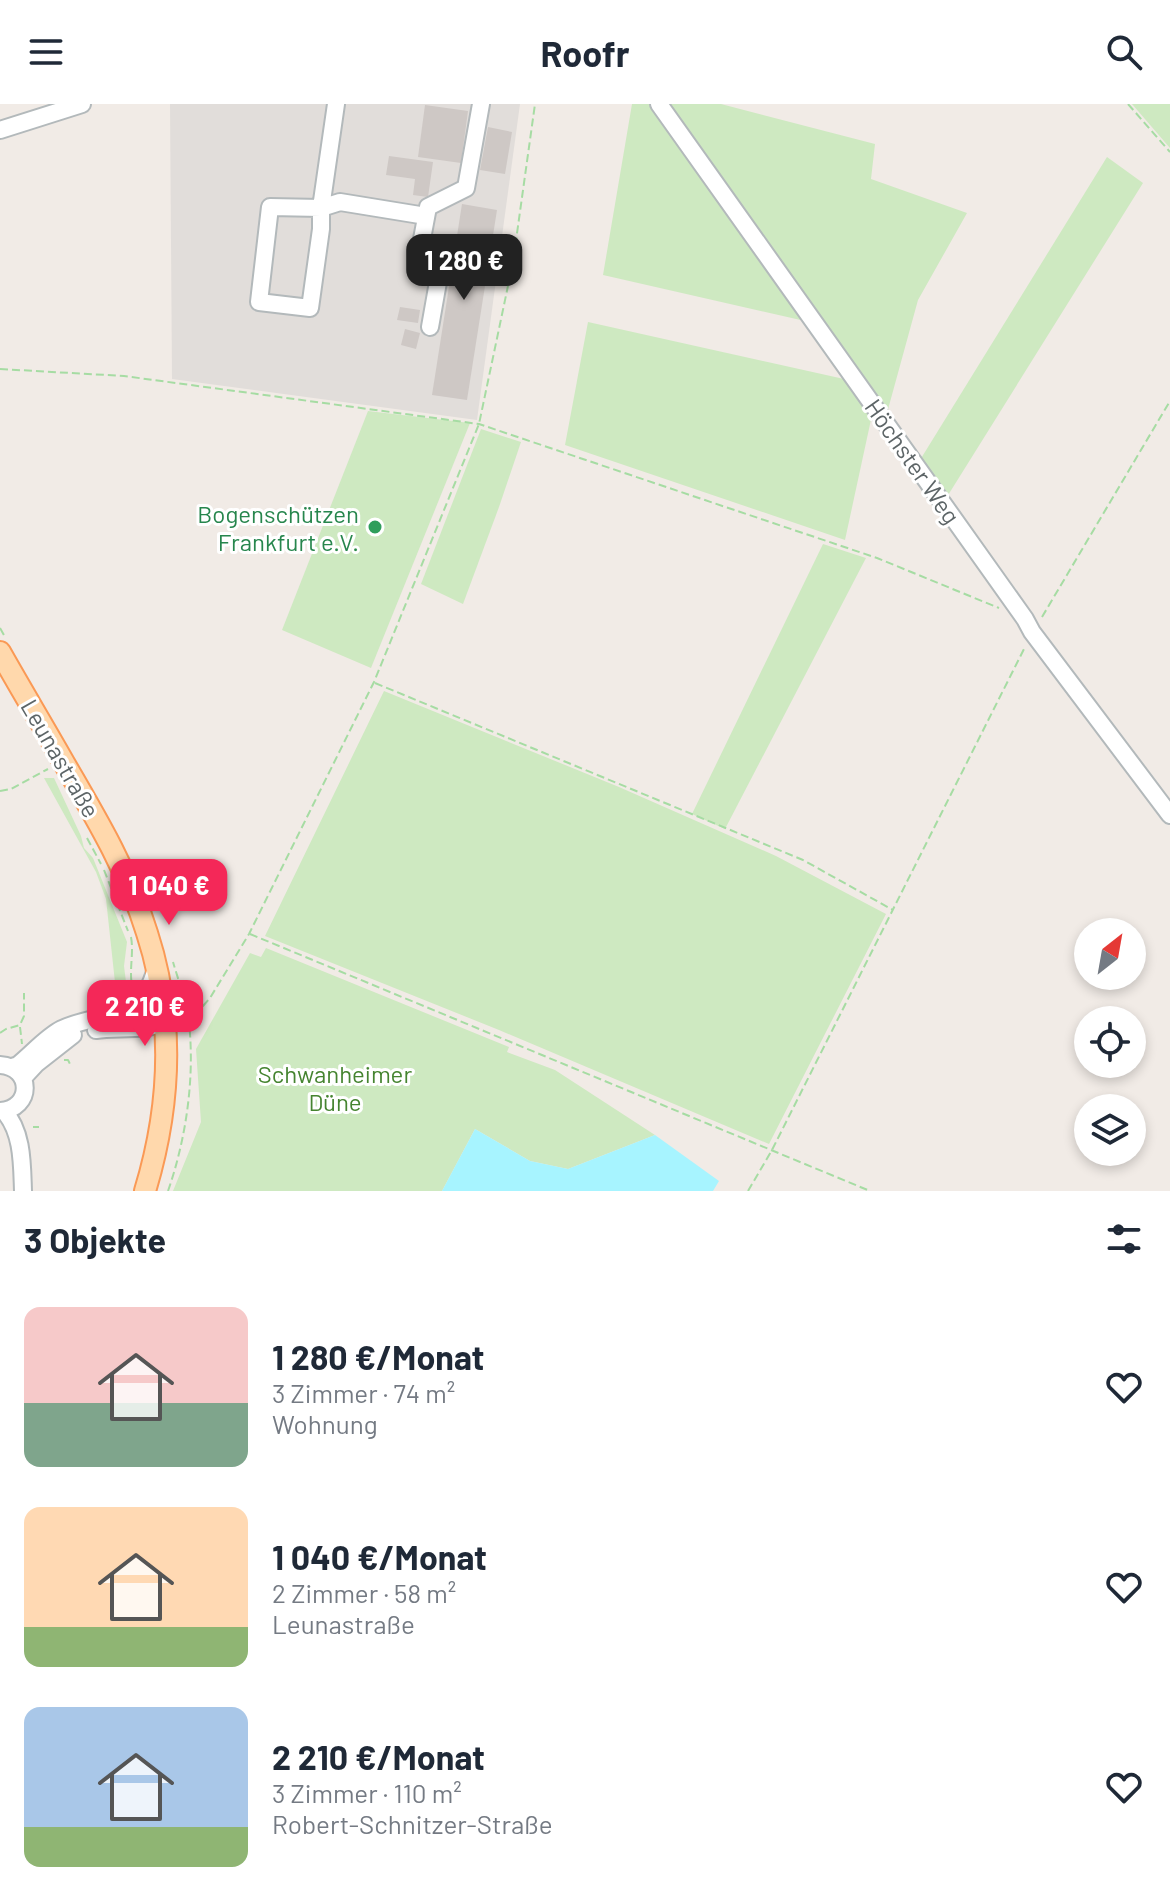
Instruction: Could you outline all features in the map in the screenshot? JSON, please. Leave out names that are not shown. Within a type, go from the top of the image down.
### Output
[{"type":"main road","name":"Leunastraße","points":[[0,652],[103,830],[148,933],[165,1022],[167,1060],[164,1110],[145,1191]]},
{"type":"street","points":[[0,130],[82,104]]},
{"type":"street","points":[[336,104],[321,208],[310,308],[259,302],[270,207],[321,208],[340,202],[426,216]]},
{"type":"street","points":[[430,327],[441,265],[422,239],[428,207],[466,188],[481,104]]},
{"type":"street","name":"Höchster Weg","points":[[659,104],[1032,632],[1170,815]]},
{"type":"street","points":[[129,1013],[145,996],[156,968]]},
{"type":"street","points":[[12,1070],[62,1029],[84,1022],[129,1013],[151,1013],[165,1022]]},
{"type":"street","points":[[12,1070],[36,1064],[67,1037],[78,1032],[115,1027],[146,1028],[165,1022]]},
{"type":"street","points":[[12,1070],[25,1090],[20,1109],[26,1131],[22,1169]]},
{"type":"street","points":[[22,1100],[14,1108],[2,1111],[15,1127],[23,1191]]},
{"type":"path","points":[[187,1013],[203,1006],[210,998],[249,934],[374,682],[479,424],[513,262],[535,104]]},
{"type":"path","points":[[1128,104],[1170,152]]},
{"type":"path","points":[[0,369],[124,376],[479,424],[877,558],[998,608]]},
{"type":"path","points":[[748,1191],[772,1150],[1032,632],[1170,401]]},
{"type":"path","points":[[374,682],[803,860],[893,910]]},
{"type":"path","points":[[0,791],[11,789],[53,766]]},
{"type":"path","points":[[84,832],[114,893],[130,936],[131,979],[135,991]]},
{"type":"path","points":[[249,934],[870,1191]]},
{"type":"path","points":[[23,1050],[20,1025],[24,1016],[24,993]]},
{"type":"path","points":[[168,1191],[177,1165],[190,1068],[183,993]]},
{"type":"path","points":[[0,1033],[20,1025]]},
{"type":"path","points":[[33,1127],[39,1127]]},
{"type":"shaded area","points":[[170,104],[520,104],[477,420],[172,379]]},
{"type":"green space","points":[[632,104],[721,104],[875,144],[871,179],[967,213],[918,300],[887,413],[805,321],[603,275]]},
{"type":"green space","points":[[1132,104],[1170,104],[1170,148]]},
{"type":"green space","points":[[1107,157],[1143,183],[945,500],[920,460]]},
{"type":"green space","points":[[588,322],[844,379],[872,415],[845,540],[565,445]]},
{"type":"green space","name":"Bogenschützen Frankfurt e.V.","points":[[368,411],[470,423],[371,668],[282,630]]},
{"type":"green space","points":[[481,429],[521,442],[463,604],[421,584]]},
{"type":"green space","points":[[823,544],[866,558],[725,829],[692,814]]},
{"type":"green space","points":[[384,691],[619,787],[776,856],[886,914],[769,1144],[265,936]]},
{"type":"green space","points":[[44,778],[54,778],[84,848],[93,858],[127,942],[124,966],[127,990],[117,1001],[106,899],[96,872]]},
{"type":"green space","name":"Schwanheimer Düne","points":[[266,948],[509,1047],[507,1052],[555,1070],[655,1135],[568,1169],[530,1161],[475,1129],[442,1191],[173,1191],[201,1122],[196,1049],[250,953],[261,957]]},
{"type":"water","points":[[475,1129],[530,1161],[568,1169],[655,1135],[719,1181],[713,1191],[442,1191]]},
{"type":"building","points":[[425,105],[468,111],[461,163],[418,157]]},
{"type":"building","points":[[488,127],[512,132],[505,174],[480,170]]},
{"type":"building","points":[[389,156],[433,162],[428,197],[413,195],[415,179],[386,175]]},
{"type":"building","points":[[462,204],[497,210],[467,400],[432,395]]},
{"type":"building","points":[[400,307],[420,310],[418,323],[397,320]]},
{"type":"building","points":[[405,329],[420,333],[416,349],[401,345]]},
{"type":"place","name":"Bogenschützen Frankfurt e.V.","points":[[375,527]]}]
